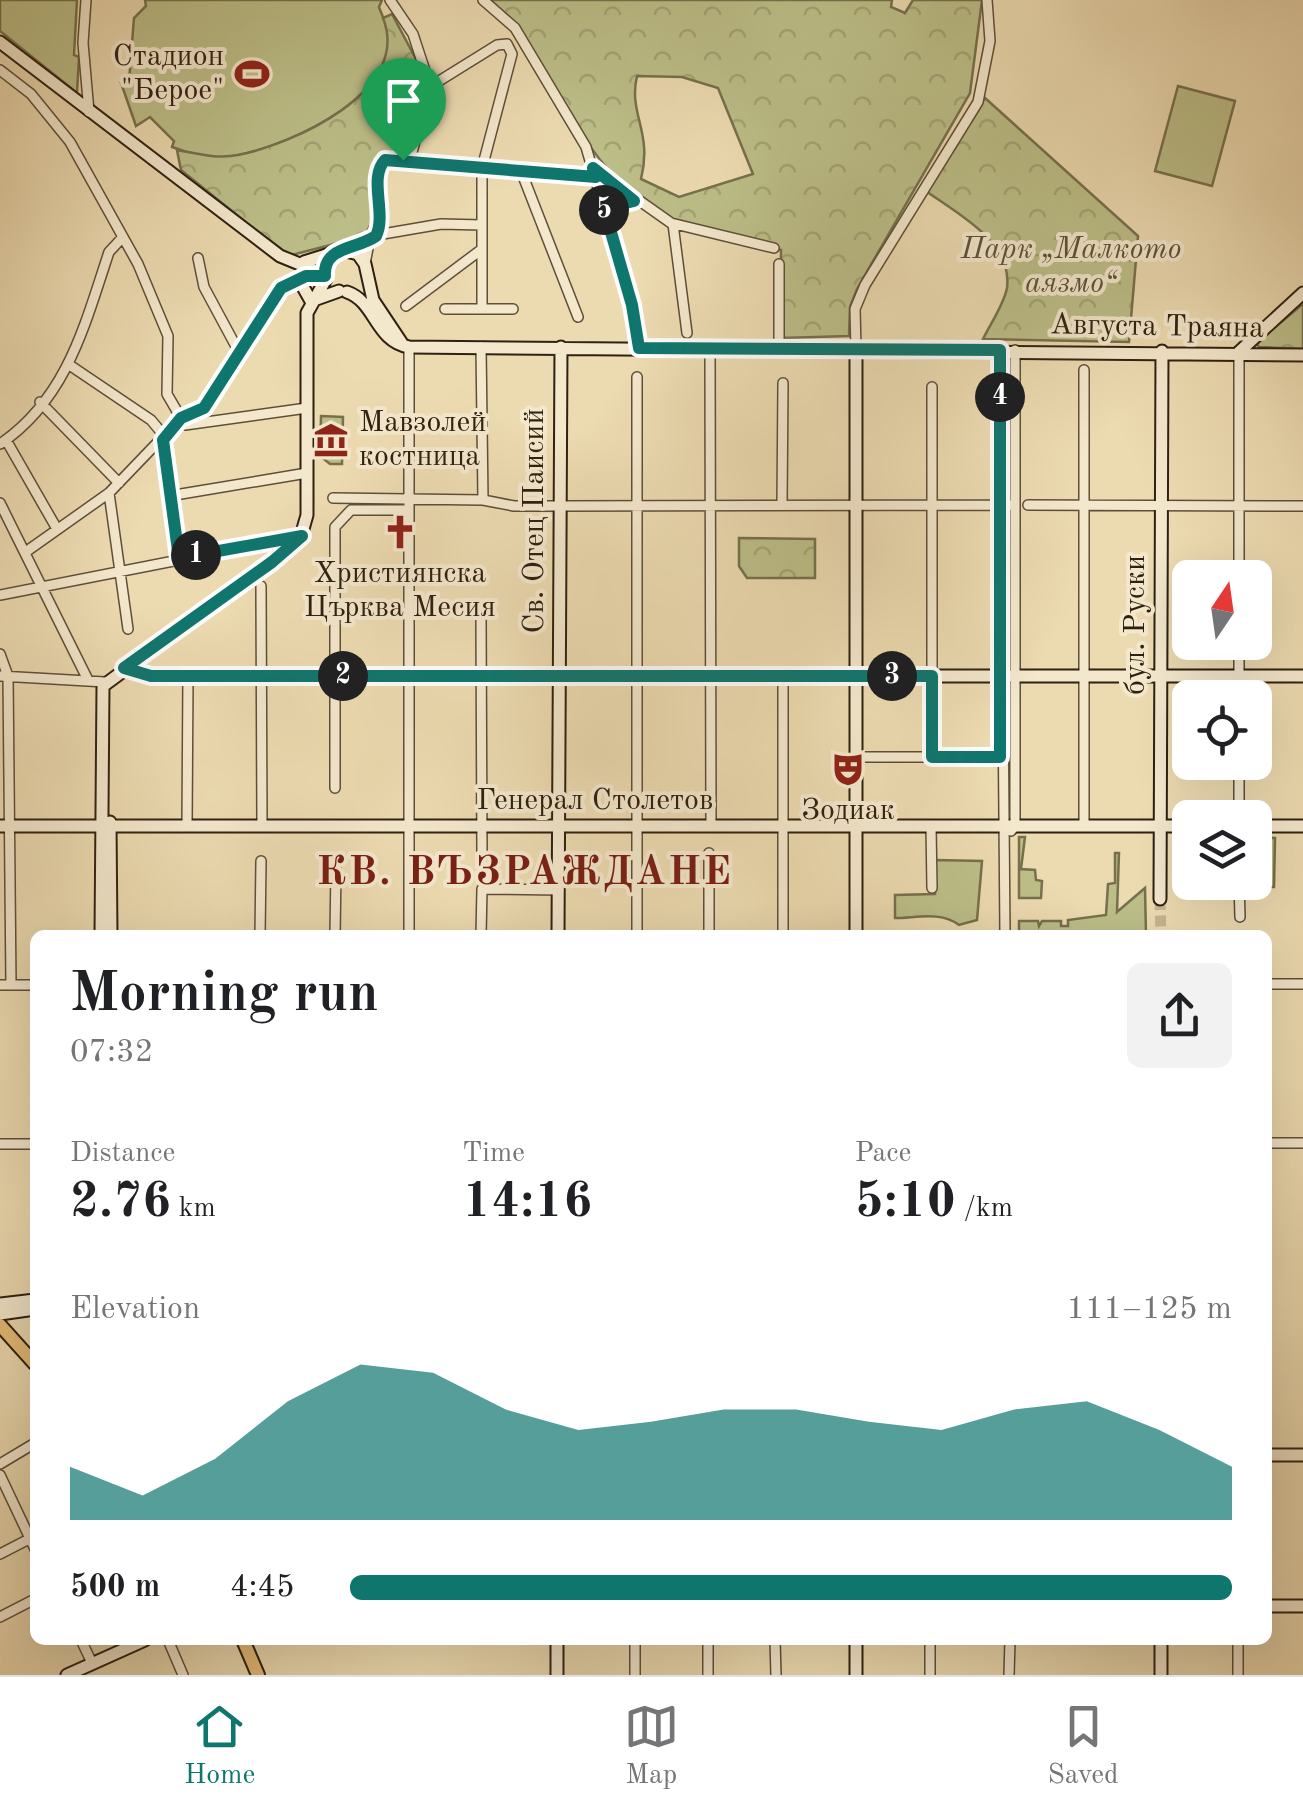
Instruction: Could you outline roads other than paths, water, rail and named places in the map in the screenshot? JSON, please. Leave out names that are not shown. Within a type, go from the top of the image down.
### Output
[{"type":"main road","points":[[0,1325],[30,1358]]},
{"type":"main road","points":[[246,1645],[258,1675]]},
{"type":"street","points":[[86,0],[83,43],[89,112]]},
{"type":"street","points":[[390,0],[413,34],[429,89]]},
{"type":"street","points":[[483,0],[517,32],[580,137],[594,172],[632,305],[639,348]]},
{"type":"street","points":[[856,930],[856,309],[870,275],[978,102],[990,41],[987,0]]},
{"type":"street","points":[[0,42],[295,262],[359,298],[387,339],[409,347]]},
{"type":"street","points":[[410,159],[429,89],[435,81],[497,45],[508,45],[512,51],[482,168],[482,309]]},
{"type":"street","points":[[0,70],[30,94],[70,142],[122,238],[168,336],[167,394],[181,418],[191,427],[307,408]]},
{"type":"street","points":[[311,301],[359,286],[374,237],[379,167],[385,160],[410,159],[521,172],[594,172],[673,224],[774,248]]},
{"type":"street","points":[[521,172],[578,317]]},
{"type":"street","points":[[604,208],[634,201]]},
{"type":"street","points":[[295,262],[340,251],[374,237],[441,224],[482,225]]},
{"type":"street","points":[[673,224],[687,333]]},
{"type":"street","points":[[57,529],[3,442],[71,366],[109,252],[122,238]]},
{"type":"street","points":[[406,306],[482,249]]},
{"type":"street","points":[[4,676],[105,682],[272,562],[302,536],[307,515],[307,314],[325,277],[326,262],[340,251],[358,254],[374,304],[396,338],[409,347]]},
{"type":"street","points":[[198,258],[204,287],[240,352]]},
{"type":"street","points":[[295,262],[295,280],[311,301]]},
{"type":"street","points":[[778,348],[779,264]]},
{"type":"street","points":[[26,550],[109,493],[181,418],[204,408],[281,288],[295,280],[325,277]]},
{"type":"street","points":[[1239,560],[1239,352],[1303,293]]},
{"type":"street","points":[[445,308],[513,309]]},
{"type":"street","points":[[409,347],[409,930]]},
{"type":"street","name":"Августа Траяна","points":[[409,347],[1303,355]]},
{"type":"street","points":[[481,347],[482,500]]},
{"type":"street","name":"Св. Отец Паисий","points":[[558,930],[561,347]]},
{"type":"street","points":[[710,348],[710,826]]},
{"type":"street","points":[[1000,350],[999,505],[1007,676],[1008,930]]},
{"type":"street","points":[[1008,829],[1000,757],[1014,505],[1016,350]]},
{"type":"street","name":"бул. Руски","points":[[1160,898],[1162,351]]},
{"type":"street","points":[[71,366],[152,420],[163,440],[179,558]]},
{"type":"street","points":[[1084,370],[1084,826]]},
{"type":"street","points":[[636,377],[637,930]]},
{"type":"street","points":[[782,506],[784,383]]},
{"type":"street","points":[[932,387],[932,757]]},
{"type":"street","points":[[40,402],[119,483]]},
{"type":"street","points":[[169,496],[307,473]]},
{"type":"street","points":[[109,493],[128,629]]},
{"type":"street","points":[[333,498],[409,504]]},
{"type":"street","points":[[335,788],[335,537],[337,522],[347,512],[482,500],[510,506],[1014,505]]},
{"type":"street","points":[[0,503],[4,519],[26,550],[87,678]]},
{"type":"street","points":[[1028,505],[1303,506]]},
{"type":"street","points":[[0,594],[302,536]]},
{"type":"street","points":[[261,586],[262,826]]},
{"type":"street","points":[[481,616],[482,857]]},
{"type":"street","points":[[0,654],[4,676],[5,985]]},
{"type":"street","points":[[1239,660],[1239,680]]},
{"type":"street","points":[[124,668],[151,676],[1303,676]]},
{"type":"street","points":[[187,826],[188,676]]},
{"type":"street","points":[[783,676],[783,930]]},
{"type":"street","points":[[105,682],[103,810],[112,930]]},
{"type":"street","points":[[856,758],[1000,757]]},
{"type":"street","name":"Генерал Столетов","points":[[5,826],[1172,826]]},
{"type":"street","points":[[100,930],[105,826]]},
{"type":"street","points":[[931,826],[932,888]]},
{"type":"street","points":[[1272,826],[1303,826]]},
{"type":"street","points":[[709,853],[709,930]]},
{"type":"street","points":[[260,930],[261,861]]},
{"type":"street","points":[[335,930],[336,868]]},
{"type":"street","points":[[481,930],[482,889],[559,890]]},
{"type":"street","points":[[1240,900],[1240,916]]},
{"type":"street","points":[[1272,984],[1303,984]]},
{"type":"street","points":[[1272,1142],[1303,1142]]},
{"type":"street","points":[[0,1144],[30,1144]]},
{"type":"street","points":[[0,1304],[30,1301]]},
{"type":"street","points":[[0,1314],[30,1310]]},
{"type":"street","points":[[0,1464],[30,1446]]},
{"type":"street","points":[[1272,1455],[1303,1455]]},
{"type":"street","points":[[0,1475],[30,1533]]},
{"type":"street","points":[[0,1554],[30,1538]]},
{"type":"street","points":[[0,1617],[30,1602]]},
{"type":"street","points":[[1272,1606],[1303,1606]]},
{"type":"street","points":[[83,1645],[92,1663]]},
{"type":"street","points":[[67,1675],[133,1645]]},
{"type":"street","points":[[170,1645],[182,1675]]},
{"type":"street","points":[[557,1645],[557,1675]]},
{"type":"street","points":[[635,1645],[635,1675]]},
{"type":"street","points":[[708,1645],[708,1675]]},
{"type":"street","points":[[776,1645],[776,1675]]},
{"type":"street","points":[[856,1645],[856,1675]]},
{"type":"street","points":[[930,1645],[930,1675]]},
{"type":"street","points":[[1009,1675],[1010,1645]]},
{"type":"street","points":[[1161,1645],[1161,1675]]},
{"type":"street","points":[[1238,1645],[1238,1675]]},
{"type":"tunnel","points":[[1160,899],[1161,930]]},
{"type":"place","name":"Стадион \"Берое\"","points":[[252,74]]},
{"type":"place","name":"Мавзолей костница","points":[[331,440]]},
{"type":"place","name":"Християнска Църква Месия","points":[[400,532]]},
{"type":"place","name":"Зодиак","points":[[848,769]]},
{"type":"district","name":"КВ. ВЪЗРАЖДАНЕ","points":[[525,874]]},
{"type":"park label","name":"Парк „Малкото аязмо“","points":[[1071,267]]}]
